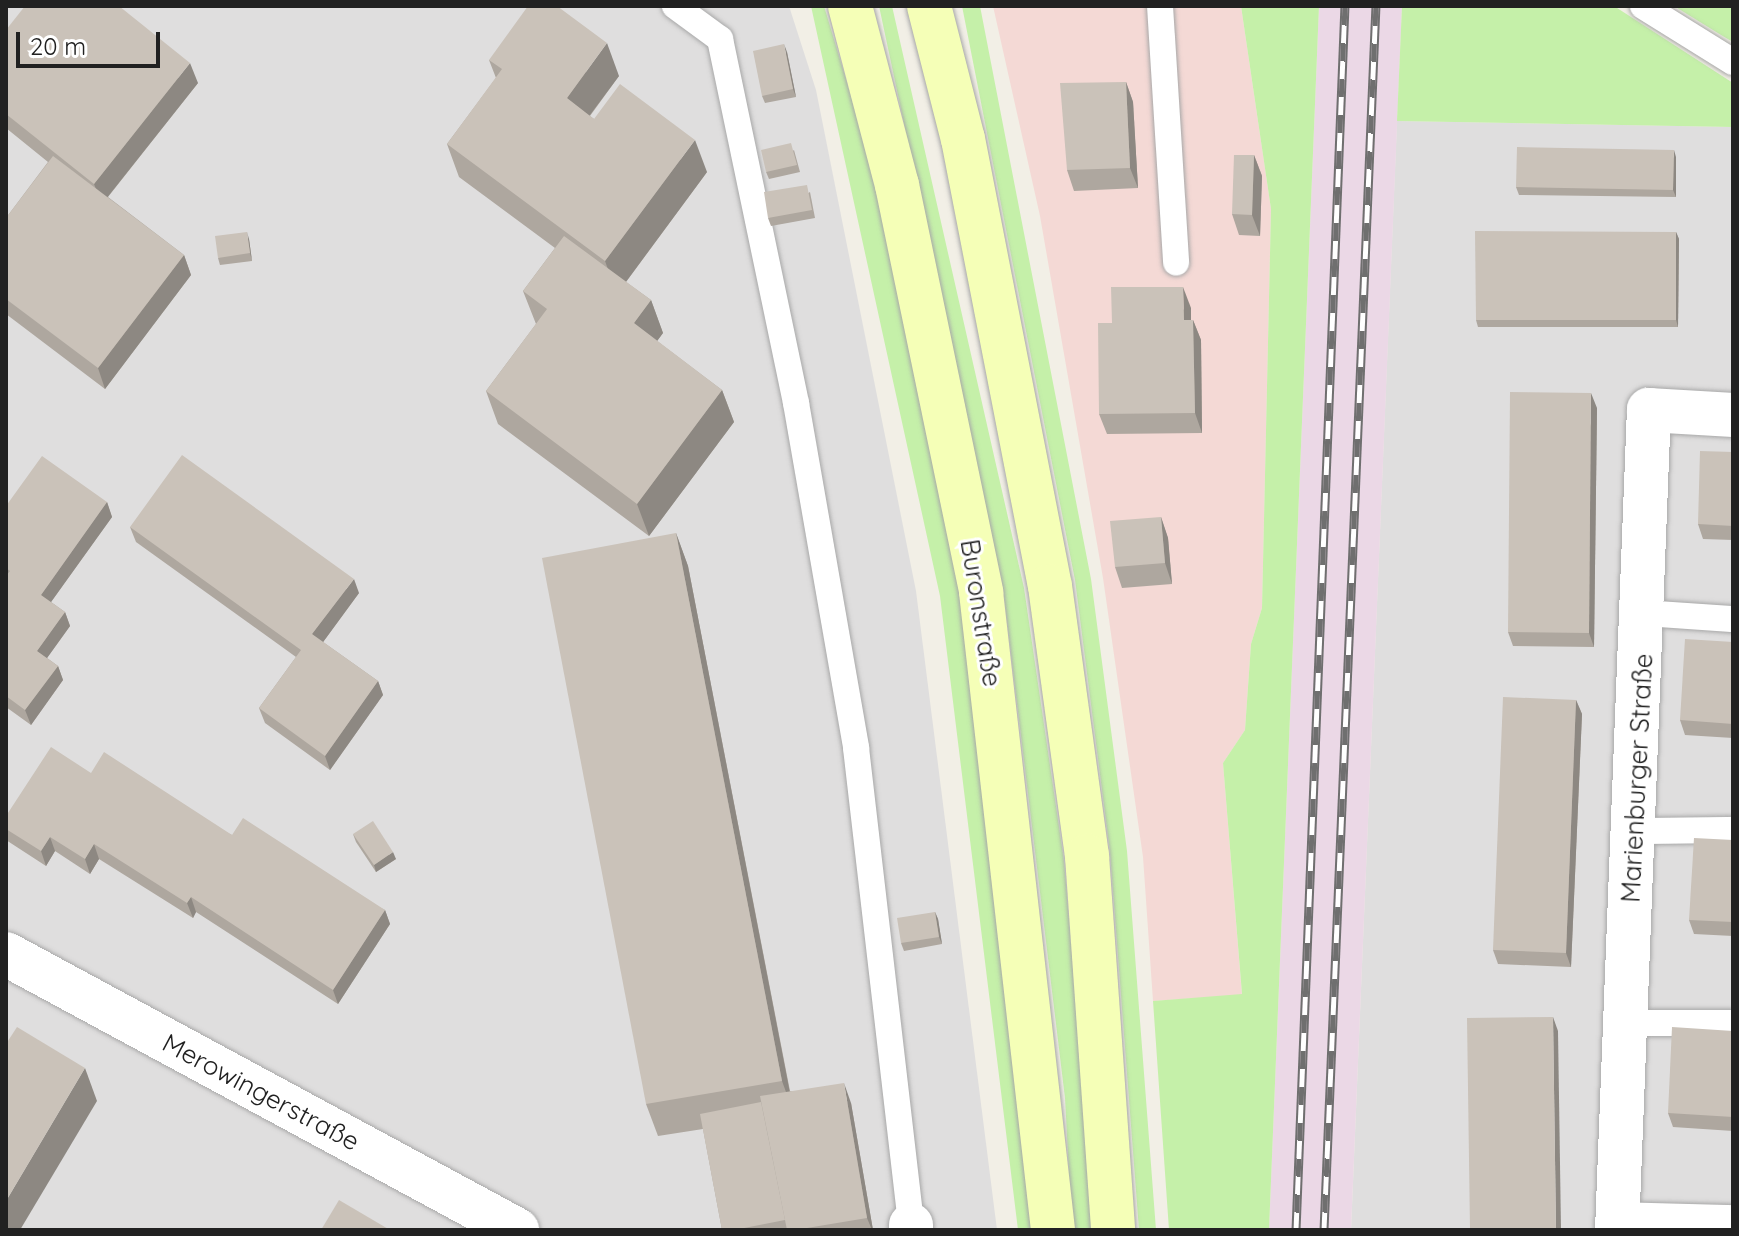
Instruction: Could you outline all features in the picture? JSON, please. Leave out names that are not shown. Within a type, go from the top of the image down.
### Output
[{"type":"street","name":"Buronstraße","points":[[850,6],[897,185],[981,592],[1053,1230]]},
{"type":"street","points":[[929,6],[963,139],[1050,586],[1087,856],[1113,1230]]},
{"type":"street","name":"Marienburger Straße","points":[[1617,1222],[1622,1023],[1638,831],[1649,410],[1733,415]]},
{"type":"street","name":"Merowingerstraße","points":[[6,954],[517,1230]]},
{"type":"lane","points":[[675,6],[720,39],[796,403],[856,748],[911,1227]]},
{"type":"lane","points":[[1160,6],[1176,263]]},
{"type":"lane","points":[[1643,6],[1733,62]]},
{"type":"lane","points":[[1644,613],[1733,619]]},
{"type":"lane","points":[[1638,831],[1733,830]]},
{"type":"lane","points":[[1622,1023],[1733,1023]]},
{"type":"lane","points":[[1617,1222],[1733,1218]]},
{"type":"shaded area","points":[[6,6],[789,6],[816,90],[916,591],[997,1230],[6,1230]]},
{"type":"shaded area","points":[[993,6],[1241,6],[1271,209],[1262,608],[1251,644],[1245,730],[1223,763],[1242,995],[1153,1001],[1143,857],[1103,578],[1040,216]]},
{"type":"shaded area","points":[[1319,6],[1402,6],[1351,1230],[1269,1230]]},
{"type":"shaded area","points":[[1397,121],[1733,127],[1733,1230],[1351,1230]]},
{"type":"green space","points":[[811,6],[824,6],[878,186],[960,587],[1036,1230],[1018,1230],[940,596]]},
{"type":"green space","points":[[879,6],[892,6],[1024,588],[1064,861],[1095,1230],[1072,1230],[1065,1098],[1003,588]]},
{"type":"green space","points":[[962,6],[980,6],[1091,579],[1127,851],[1156,1230],[1139,1230],[1110,852],[1075,580]]},
{"type":"green space","points":[[1241,6],[1319,6],[1269,1230],[1169,1230],[1153,1001],[1242,994],[1223,763],[1245,730],[1251,644],[1262,608],[1271,209]]},
{"type":"green space","points":[[1402,6],[1614,6],[1733,83],[1733,127],[1397,121]]},
{"type":"green space","points":[[1674,6],[1733,6],[1733,42],[1721,35]]},
{"type":"building","points":[[25,6],[119,6],[190,63],[94,184],[6,114],[6,30]]},
{"type":"building","points":[[528,6],[557,6],[607,43],[567,98],[594,119],[620,84],[695,140],[605,261],[447,144],[502,69],[489,60]]},
{"type":"building","points":[[784,44],[793,89],[762,96],[753,51]]},
{"type":"building","points":[[1126,82],[1130,168],[1067,170],[1060,83]]},
{"type":"building","points":[[791,143],[797,165],[766,172],[761,150]]},
{"type":"building","points":[[1517,147],[1674,150],[1673,190],[1516,187]]},
{"type":"building","points":[[1234,155],[1254,155],[1252,215],[1232,214]]},
{"type":"building","points":[[53,156],[184,255],[98,368],[6,299],[6,218]]},
{"type":"building","points":[[807,185],[812,210],[768,218],[764,192]]},
{"type":"building","points":[[1475,231],[1676,232],[1676,320],[1476,320]]},
{"type":"building","points":[[247,232],[250,253],[218,258],[215,236]]},
{"type":"building","points":[[564,236],[651,300],[634,323],[722,390],[637,504],[486,391],[547,309],[523,291]]},
{"type":"building","points":[[1111,287],[1183,287],[1184,320],[1193,320],[1195,413],[1099,414],[1098,323],[1112,323]]},
{"type":"building","points":[[1510,392],[1591,393],[1589,633],[1508,632]]},
{"type":"building","points":[[1700,451],[1733,452],[1733,526],[1698,524]]},
{"type":"building","points":[[182,455],[354,579],[312,634],[378,681],[325,756],[259,708],[301,650],[130,527]]},
{"type":"building","points":[[42,456],[107,502],[41,595],[65,612],[37,651],[58,666],[25,710],[6,696],[6,576],[10,571],[6,568],[6,506]]},
{"type":"building","points":[[1161,517],[1165,563],[1115,567],[1110,521]]},
{"type":"building","points":[[676,533],[782,1081],[646,1104],[542,558]]},
{"type":"building","points":[[1685,639],[1733,642],[1733,724],[1680,720]]},
{"type":"building","points":[[1503,697],[1576,700],[1566,953],[1493,950]]},
{"type":"building","points":[[51,747],[91,773],[104,752],[232,835],[243,818],[385,910],[333,990],[191,897],[187,903],[94,844],[85,859],[50,837],[41,851],[6,829],[6,816]]},
{"type":"building","points":[[373,821],[393,852],[374,865],[353,834]]},
{"type":"building","points":[[1694,838],[1733,840],[1733,922],[1689,920]]},
{"type":"building","points":[[935,912],[939,937],[901,943],[897,918]]},
{"type":"building","points":[[1553,1017],[1556,1230],[1470,1230],[1467,1018]]},
{"type":"building","points":[[17,1027],[85,1068],[6,1201],[6,1044]]},
{"type":"building","points":[[1672,1027],[1733,1031],[1733,1117],[1668,1113]]},
{"type":"building","points":[[844,1083],[867,1218],[787,1230],[760,1096]]},
{"type":"building","points":[[761,1102],[785,1220],[722,1230],[700,1114]]},
{"type":"building","points":[[339,1200],[390,1230],[321,1230]]},
{"type":"railway","points":[[1296,1230],[1345,6]]},
{"type":"railway","points":[[1324,1230],[1376,6]]}]
